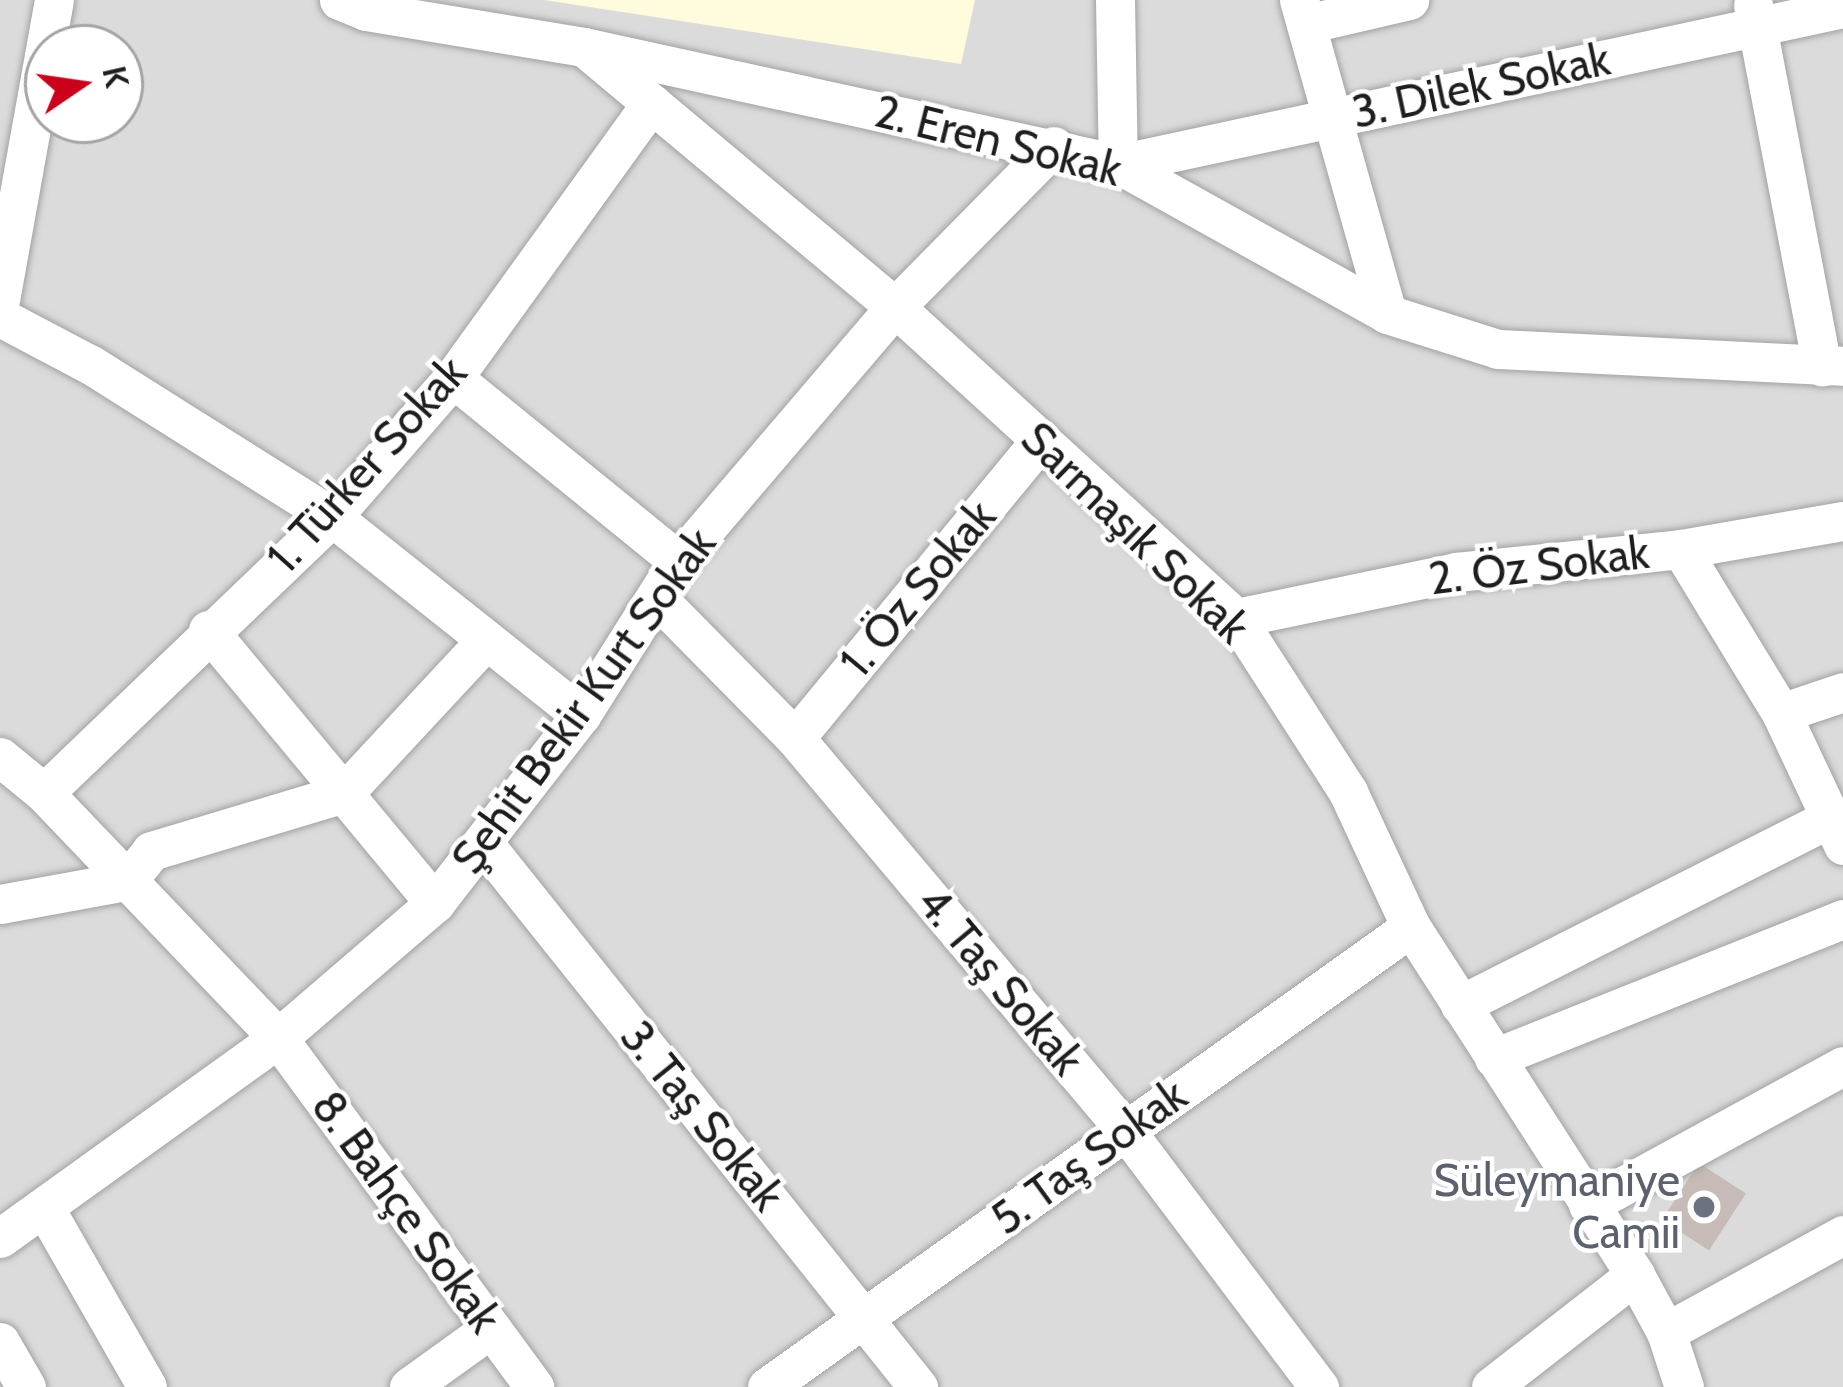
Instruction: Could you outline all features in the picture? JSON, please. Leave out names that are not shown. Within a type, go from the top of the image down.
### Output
[{"type":"street","points":[[0,300],[54,0]]},
{"type":"street","points":[[1115,0],[1118,164]]},
{"type":"street","points":[[1387,314],[1302,12],[1409,0]]},
{"type":"street","name":"2. Eren Sokak","points":[[358,4],[584,47],[1054,146],[1118,164],[1387,314],[1498,350],[1832,366]]},
{"type":"street","name":"3. Dilek Sokak","points":[[1118,164],[1332,118],[1754,14],[1843,8]]},
{"type":"street","points":[[1754,14],[1832,366]]},
{"type":"street","name":"Sarmaşık Sokak","points":[[584,47],[895,307],[1236,618],[1348,792],[1411,927],[1635,1275],[1666,1332],[1684,1387]]},
{"type":"street","name":"1. Türker Sokak","points":[[44,793],[332,517],[452,378],[651,103]]},
{"type":"street","name":"Şehit Bekir Kurt Sokak","points":[[0,1238],[278,1037],[435,903],[485,845],[581,715],[678,561],[895,307],[1054,146]]},
{"type":"street","points":[[0,316],[91,365],[332,517],[581,715]]},
{"type":"street","points":[[452,378],[678,561]]},
{"type":"street","name":"1. Öz Sokak","points":[[795,738],[1041,440]]},
{"type":"street","name":"2. Öz Sokak","points":[[1236,618],[1456,572],[1681,549],[1843,520]]},
{"type":"street","points":[[1460,1005],[1837,832],[1781,713],[1681,549]]},
{"type":"street","name":"4. Taş Sokak","points":[[656,597],[795,738],[1126,1131],[1319,1387]]},
{"type":"street","points":[[208,631],[435,903]]},
{"type":"street","points":[[0,904],[128,881],[151,851],[344,793],[486,640]]},
{"type":"street","points":[[1781,713],[1843,692]]},
{"type":"street","name":"8. Bahçe Sokak","points":[[0,757],[44,793],[278,1037],[534,1387]]},
{"type":"street","name":"3. Taş Sokak","points":[[485,845],[918,1387]]},
{"type":"street","points":[[1494,1058],[1843,919]]},
{"type":"street","name":"5. Taş Sokak","points":[[767,1387],[1411,927]]},
{"type":"street","points":[[1588,1204],[1843,1066]]},
{"type":"street","points":[[44,1207],[147,1387]]},
{"type":"street","points":[[1666,1332],[1843,1234]]},
{"type":"street","points":[[1491,1387],[1635,1275]]},
{"type":"street","points":[[409,1387],[491,1328]]},
{"type":"street","points":[[0,1342],[26,1387]]},
{"type":"shaded area","points":[[0,0],[1843,0],[1843,1387],[0,1387]]},
{"type":"shaded area","points":[[544,0],[975,0],[961,64]]},
{"type":"building","name":"Süleymaniye Camii","points":[[1699,1163],[1746,1193],[1709,1251],[1662,1220]]},
{"type":"place","name":"Süleymaniye Camii","points":[[1704,1207]]}]
